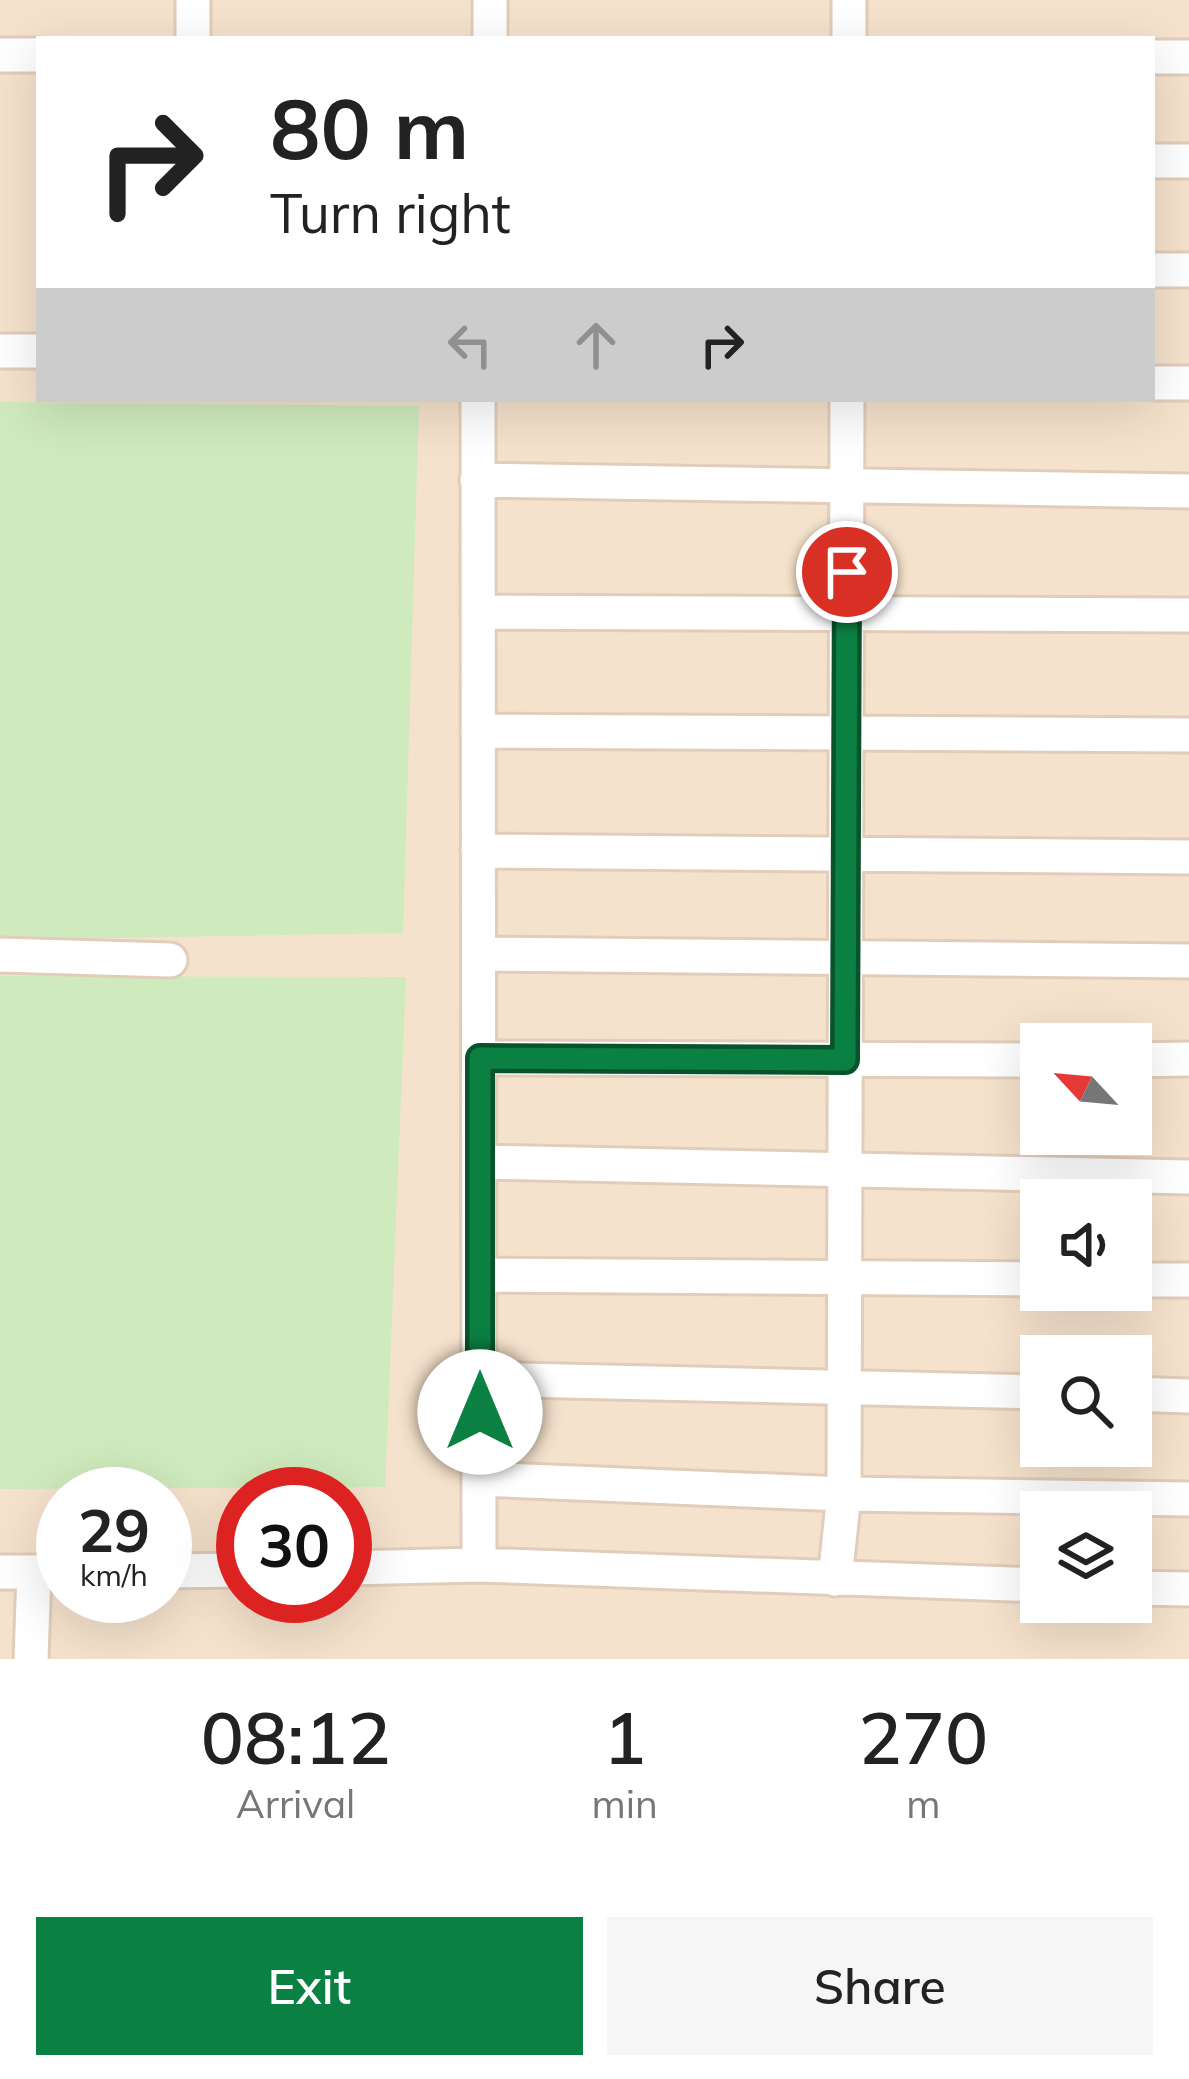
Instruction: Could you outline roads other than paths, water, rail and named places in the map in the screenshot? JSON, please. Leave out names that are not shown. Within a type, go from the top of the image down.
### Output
[{"type":"street","points":[[193,0],[193,36]]},
{"type":"street","points":[[490,0],[490,36]]},
{"type":"street","points":[[848,36],[849,0]]},
{"type":"street","points":[[0,55],[36,55]]},
{"type":"street","points":[[1155,57],[1189,57]]},
{"type":"street","points":[[1155,161],[1189,161]]},
{"type":"street","points":[[1155,270],[1189,270]]},
{"type":"street","points":[[0,351],[36,351]]},
{"type":"street","points":[[1155,383],[1189,383]]},
{"type":"street","points":[[478,402],[479,1565]]},
{"type":"street","points":[[835,1579],[844,1494],[848,402]]},
{"type":"street","points":[[477,480],[1189,490]]},
{"type":"street","points":[[478,612],[1189,615]]},
{"type":"street","points":[[478,731],[1189,735]]},
{"type":"street","points":[[478,850],[1189,857]]},
{"type":"street","points":[[479,953],[1189,962]]},
{"type":"street","points":[[0,955],[170,960]]},
{"type":"street","points":[[480,1058],[1020,1060]]},
{"type":"street","points":[[1152,1060],[1189,1060]]},
{"type":"street","points":[[480,1162],[1189,1178]]},
{"type":"street","points":[[480,1275],[1020,1279]]},
{"type":"street","points":[[1152,1280],[1189,1280]]},
{"type":"street","points":[[480,1378],[1020,1392]]},
{"type":"street","points":[[1152,1395],[1189,1396]]},
{"type":"street","points":[[479,1479],[844,1494],[1189,1499]]},
{"type":"street","points":[[372,1567],[479,1565],[1020,1584]]},
{"type":"street","points":[[0,1573],[36,1572]]},
{"type":"street","points":[[1152,1588],[1189,1589]]},
{"type":"street","points":[[31,1659],[38,1623]]}]
